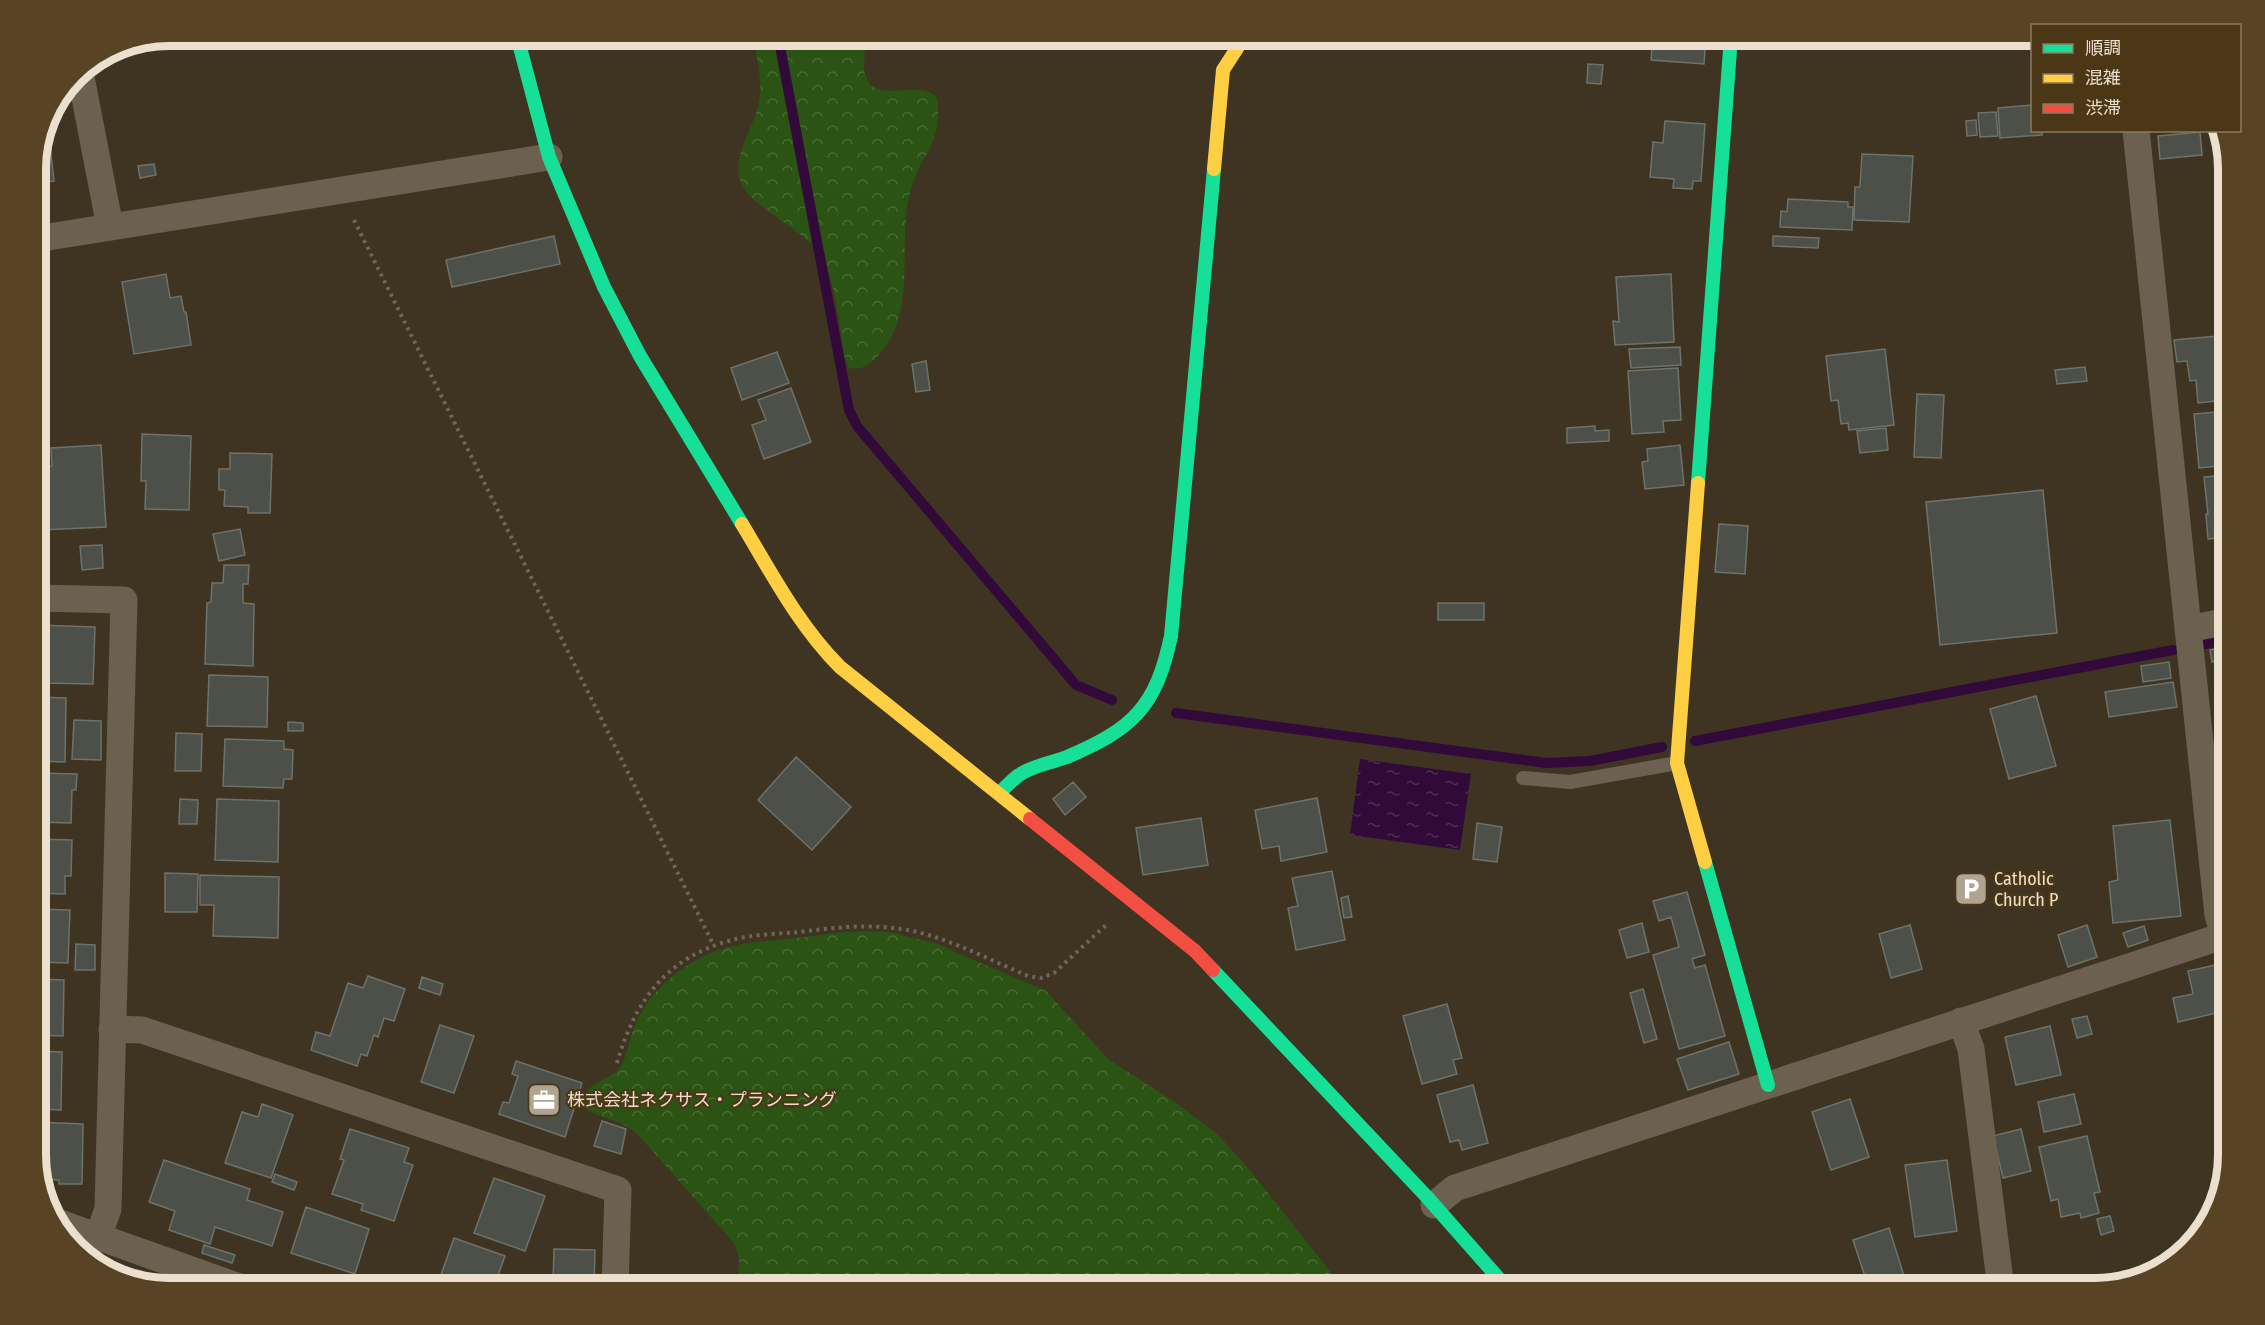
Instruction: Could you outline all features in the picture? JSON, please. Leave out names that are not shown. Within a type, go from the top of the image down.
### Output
[{"type":"street","points":[[520,46],[549,157],[604,287],[631,339],[802,623],[820,647],[840,667],[1188,945],[1216,971],[1434,1205],[1498,1278]]},
{"type":"street","points":[[999,793],[1017,775],[1090,747],[1116,734],[1138,716],[1156,692],[1166,665],[1171,636],[1223,70],[1239,46]]},
{"type":"street","points":[[1730,46],[1677,763],[1768,1085]]},
{"type":"street","points":[[82,84],[110,227]]},
{"type":"street","points":[[2136,132],[2218,917]]},
{"type":"street","points":[[47,237],[549,157]]},
{"type":"street","points":[[47,598],[124,600],[108,1209],[98,1237]]},
{"type":"street","points":[[2188,629],[2218,623]]},
{"type":"street","points":[[1434,1205],[1455,1188],[2218,937]]},
{"type":"street","points":[[1961,1021],[1971,1049],[2000,1278]]},
{"type":"street","points":[[112,1029],[141,1030],[618,1190],[615,1278]]},
{"type":"street","points":[[69,1226],[213,1278]]},
{"type":"lane","points":[[1523,778],[1569,782],[1677,763]]},
{"type":"path","points":[[339,190],[714,946]]},
{"type":"path","points":[[617,1063],[625,1034],[634,1016],[657,983],[679,964],[714,946],[734,940],[840,927],[889,927],[937,938],[1028,976],[1041,978],[1054,973],[1132,900]]},
{"type":"green space","points":[[755,46],[865,46],[864,71],[869,84],[887,91],[925,91],[935,96],[937,100],[935,134],[912,186],[907,207],[903,297],[898,319],[890,339],[877,357],[861,368],[849,368],[845,359],[833,288],[825,261],[811,243],[754,200],[741,183],[739,161],[758,106],[759,73]]},
{"type":"green space","points":[[889,932],[935,943],[1046,991],[1108,1059],[1182,1107],[1217,1134],[1249,1169],[1335,1278],[736,1278],[739,1267],[734,1243],[639,1136],[622,1124],[587,1110],[584,1107],[585,1097],[593,1085],[613,1074],[623,1062],[633,1030],[650,999],[670,978],[693,962],[719,950],[746,943],[836,933]]},
{"type":"water","points":[[1360,759],[1471,774],[1460,850],[1350,835]]},
{"type":"building","points":[[1652,46],[1705,46],[1704,64],[1651,60]]},
{"type":"building","points":[[1588,64],[1603,65],[1601,84],[1587,83]]},
{"type":"building","points":[[2031,105],[2031,132],[2042,132],[2042,135],[2000,138],[1998,108]]},
{"type":"building","points":[[1996,112],[1998,136],[1980,137],[1978,113]]},
{"type":"building","points":[[1976,120],[1977,135],[1967,136],[1966,121]]},
{"type":"building","points":[[1665,121],[1705,124],[1701,181],[1693,181],[1692,189],[1673,188],[1674,179],[1650,177],[1653,142],[1663,143]]},
{"type":"building","points":[[2200,132],[2202,155],[2160,159],[2158,136]]},
{"type":"building","points":[[50,143],[54,181],[47,182]]},
{"type":"building","points":[[1862,154],[1913,156],[1909,222],[1854,220],[1855,187],[1860,187]]},
{"type":"building","points":[[154,164],[156,175],[140,178],[138,166]]},
{"type":"building","points":[[1788,199],[1848,202],[1848,207],[1853,207],[1852,230],[1780,227],[1781,211],[1787,212]]},
{"type":"building","points":[[554,236],[560,264],[452,287],[446,260]]},
{"type":"building","points":[[1773,236],[1819,238],[1818,248],[1773,246]]},
{"type":"building","points":[[166,274],[170,298],[181,296],[191,345],[134,354],[122,282]]},
{"type":"building","points":[[1671,274],[1674,342],[1615,345],[1613,321],[1619,322],[1616,277]]},
{"type":"building","points":[[2218,336],[2218,401],[2198,403],[2196,380],[2190,381],[2187,361],[2177,362],[2174,340]]},
{"type":"building","points":[[1680,347],[1681,365],[1631,368],[1629,349]]},
{"type":"building","points":[[1885,349],[1894,425],[1849,430],[1848,423],[1841,424],[1838,400],[1831,401],[1826,356]]},
{"type":"building","points":[[777,352],[789,383],[742,400],[731,368]]},
{"type":"building","points":[[926,361],[930,390],[916,392],[912,364]]},
{"type":"building","points":[[2085,367],[2087,381],[2057,384],[2055,370]]},
{"type":"building","points":[[1678,368],[1681,420],[1663,421],[1664,432],[1632,434],[1628,371]]},
{"type":"building","points":[[791,388],[811,442],[764,459],[752,425],[766,420],[758,400]]},
{"type":"building","points":[[1917,394],[1944,395],[1941,458],[1914,457]]},
{"type":"building","points":[[2218,412],[2218,466],[2199,468],[2194,414]]},
{"type":"building","points":[[1595,426],[1595,431],[1609,430],[1609,441],[1567,443],[1567,428]]},
{"type":"building","points":[[1886,428],[1888,450],[1860,453],[1857,431]]},
{"type":"building","points":[[142,434],[191,436],[189,510],[145,509],[146,481],[141,481]]},
{"type":"building","points":[[101,445],[106,527],[47,530],[47,493],[49,493],[47,466],[52,466],[51,448]]},
{"type":"building","points":[[1680,445],[1684,485],[1645,489],[1642,462],[1648,461],[1647,449]]},
{"type":"building","points":[[230,453],[272,454],[270,513],[248,513],[248,507],[224,506],[225,490],[219,490],[219,469],[230,469]]},
{"type":"building","points":[[2218,476],[2218,538],[2208,539],[2204,477]]},
{"type":"building","points":[[2043,490],[2057,633],[1940,645],[1926,502]]},
{"type":"building","points":[[1719,524],[1748,526],[1745,574],[1715,572]]},
{"type":"building","points":[[240,529],[245,555],[219,561],[213,534]]},
{"type":"building","points":[[102,545],[103,568],[82,570],[80,546]]},
{"type":"building","points":[[224,565],[249,565],[248,584],[243,584],[243,603],[254,604],[253,666],[205,664],[207,603],[211,602],[212,583],[223,583]]},
{"type":"building","points":[[1438,603],[1484,603],[1484,620],[1438,620]]},
{"type":"building","points":[[47,625],[95,627],[93,684],[47,683]]},
{"type":"building","points":[[2218,648],[2218,661],[2212,662],[2210,650]]},
{"type":"building","points":[[2169,662],[2171,678],[2143,682],[2141,666]]},
{"type":"building","points":[[209,675],[268,677],[267,727],[207,726]]},
{"type":"building","points":[[2173,682],[2177,707],[2109,717],[2105,692]]},
{"type":"building","points":[[2036,696],[2056,766],[2009,779],[1990,709]]},
{"type":"building","points":[[47,697],[66,698],[65,762],[47,761]]},
{"type":"building","points":[[74,720],[101,721],[101,760],[72,759]]},
{"type":"building","points":[[288,722],[303,723],[303,731],[288,731]]},
{"type":"building","points":[[176,733],[202,734],[201,771],[175,771]]},
{"type":"building","points":[[225,739],[284,741],[284,749],[293,750],[292,779],[284,779],[283,788],[223,786]]},
{"type":"building","points":[[796,757],[851,807],[812,850],[758,800]]},
{"type":"building","points":[[47,773],[77,774],[76,790],[72,790],[71,823],[47,822]]},
{"type":"building","points":[[1073,782],[1086,797],[1065,815],[1053,799]]},
{"type":"building","points":[[1317,798],[1327,852],[1281,861],[1279,846],[1262,849],[1255,810]]},
{"type":"building","points":[[180,799],[198,800],[197,824],[179,824]]},
{"type":"building","points":[[217,799],[279,801],[278,862],[215,860]]},
{"type":"building","points":[[1201,818],[1208,865],[1143,875],[1136,828]]},
{"type":"building","points":[[2170,820],[2181,916],[2113,923],[2109,882],[2118,880],[2113,826]]},
{"type":"building","points":[[1477,823],[1502,827],[1497,862],[1473,859]]},
{"type":"building","points":[[47,839],[72,840],[71,876],[65,876],[65,894],[47,893]]},
{"type":"building","points":[[1332,871],[1345,940],[1296,950],[1288,908],[1298,906],[1292,878]]},
{"type":"building","points":[[165,873],[198,874],[197,912],[165,912]]},
{"type":"building","points":[[200,875],[279,877],[278,938],[213,936],[214,905],[200,905]]},
{"type":"building","points":[[1687,892],[1705,955],[1692,959],[1695,968],[1705,965],[1725,1036],[1679,1049],[1653,955],[1679,947],[1671,917],[1659,921],[1653,901]]},
{"type":"building","points":[[1348,896],[1352,917],[1344,918],[1341,898]]},
{"type":"building","points":[[47,909],[70,910],[68,963],[47,962]]},
{"type":"building","points":[[1642,923],[1649,952],[1627,958],[1619,930]]},
{"type":"building","points":[[1910,925],[1922,969],[1891,978],[1879,934]]},
{"type":"building","points":[[2087,925],[2097,957],[2068,967],[2058,935]]},
{"type":"building","points":[[2144,926],[2148,940],[2128,947],[2123,933]]},
{"type":"building","points":[[76,944],[95,945],[95,970],[75,970]]},
{"type":"building","points":[[2218,964],[2218,1013],[2178,1022],[2173,998],[2193,994],[2188,971]]},
{"type":"building","points":[[368,976],[405,989],[394,1021],[384,1018],[378,1037],[374,1035],[367,1056],[361,1054],[357,1066],[311,1050],[316,1032],[330,1036],[348,983],[363,988]]},
{"type":"building","points":[[422,977],[443,984],[440,995],[419,988]]},
{"type":"building","points":[[47,979],[64,980],[63,1036],[47,1035]]},
{"type":"building","points":[[1643,989],[1657,1039],[1644,1043],[1630,993]]},
{"type":"building","points":[[1447,1004],[1462,1058],[1453,1060],[1457,1074],[1422,1084],[1403,1016]]},
{"type":"building","points":[[2087,1016],[2092,1034],[2077,1038],[2072,1019]]},
{"type":"building","points":[[440,1025],[474,1036],[454,1093],[421,1082]]},
{"type":"building","points":[[2050,1026],[2061,1075],[2016,1085],[2005,1037]]},
{"type":"building","points":[[1729,1042],[1739,1074],[1688,1090],[1677,1059]]},
{"type":"building","points":[[47,1051],[62,1052],[61,1110],[47,1109]]},
{"type":"building","points":[[516,1061],[582,1083],[565,1137],[499,1114],[503,1102],[509,1103],[518,1076],[512,1074]]},
{"type":"building","points":[[1473,1085],[1488,1143],[1462,1150],[1459,1140],[1450,1142],[1437,1095]]},
{"type":"building","points":[[2074,1094],[2081,1124],[2044,1132],[2038,1102]]},
{"type":"building","points":[[1850,1099],[1869,1157],[1831,1170],[1812,1112]]},
{"type":"building","points":[[262,1104],[293,1115],[271,1178],[225,1163],[242,1112],[258,1117]]},
{"type":"building","points":[[602,1121],[626,1129],[621,1154],[594,1146]]},
{"type":"building","points":[[47,1122],[83,1124],[82,1184],[59,1184],[59,1180],[49,1179]]},
{"type":"building","points":[[350,1129],[409,1148],[404,1162],[413,1165],[394,1221],[361,1210],[363,1204],[332,1194],[344,1160],[340,1159]]},
{"type":"building","points":[[2021,1129],[2031,1171],[2003,1178],[1993,1136]]},
{"type":"building","points":[[2087,1136],[2100,1192],[2094,1193],[2099,1213],[2081,1218],[2080,1213],[2061,1217],[2058,1199],[2051,1201],[2039,1147]]},
{"type":"building","points":[[164,1160],[250,1189],[247,1200],[283,1212],[272,1246],[215,1227],[210,1244],[169,1230],[175,1211],[149,1202]]},
{"type":"building","points":[[1947,1160],[1957,1231],[1915,1237],[1905,1165]]},
{"type":"building","points":[[275,1174],[297,1182],[294,1190],[272,1182]]},
{"type":"building","points":[[494,1178],[545,1196],[525,1251],[474,1233]]},
{"type":"building","points":[[306,1207],[369,1229],[355,1274],[291,1253]]},
{"type":"building","points":[[2110,1216],[2114,1231],[2101,1235],[2097,1219]]},
{"type":"building","points":[[1889,1228],[1905,1278],[1865,1278],[1853,1240]]},
{"type":"building","points":[[454,1238],[505,1256],[497,1278],[440,1278]]},
{"type":"building","points":[[204,1245],[235,1255],[232,1263],[202,1253]]},
{"type":"building","points":[[554,1249],[595,1250],[594,1278],[553,1278]]},
{"type":"waterway","points":[[780,46],[849,410],[857,426],[1076,685],[1112,700]]},
{"type":"waterway","points":[[2205,644],[2218,641]]},
{"type":"waterway","points":[[1695,741],[2173,650]]},
{"type":"waterway","points":[[1176,713],[1546,763],[1590,761],[1662,747]]},
{"type":"traffic: fast","points":[[520,46],[549,157],[604,287],[640,356],[742,524]]},
{"type":"traffic: fast","points":[[1698,483],[1730,46]]},
{"type":"traffic: fast","points":[[999,793],[1025,772],[1090,747],[1125,725],[1138,713],[1158,681],[1171,636],[1214,169]]},
{"type":"traffic: fast","points":[[1705,862],[1768,1085]]},
{"type":"traffic: fast","points":[[1213,970],[1427,1197],[1498,1278]]},
{"type":"traffic: slow","points":[[1214,169],[1223,70],[1239,46]]},
{"type":"traffic: slow","points":[[1698,483],[1677,763],[1705,862]]},
{"type":"traffic: slow","points":[[742,524],[799,617],[840,667],[1030,819]]},
{"type":"traffic: jam","points":[[1030,819],[1195,951],[1213,970]]},
{"type":"place","name":"Catholic Church P","points":[[1971,889]]},
{"type":"place","name":"株式会社ネクサス・プランニング","points":[[544,1100]]}]
